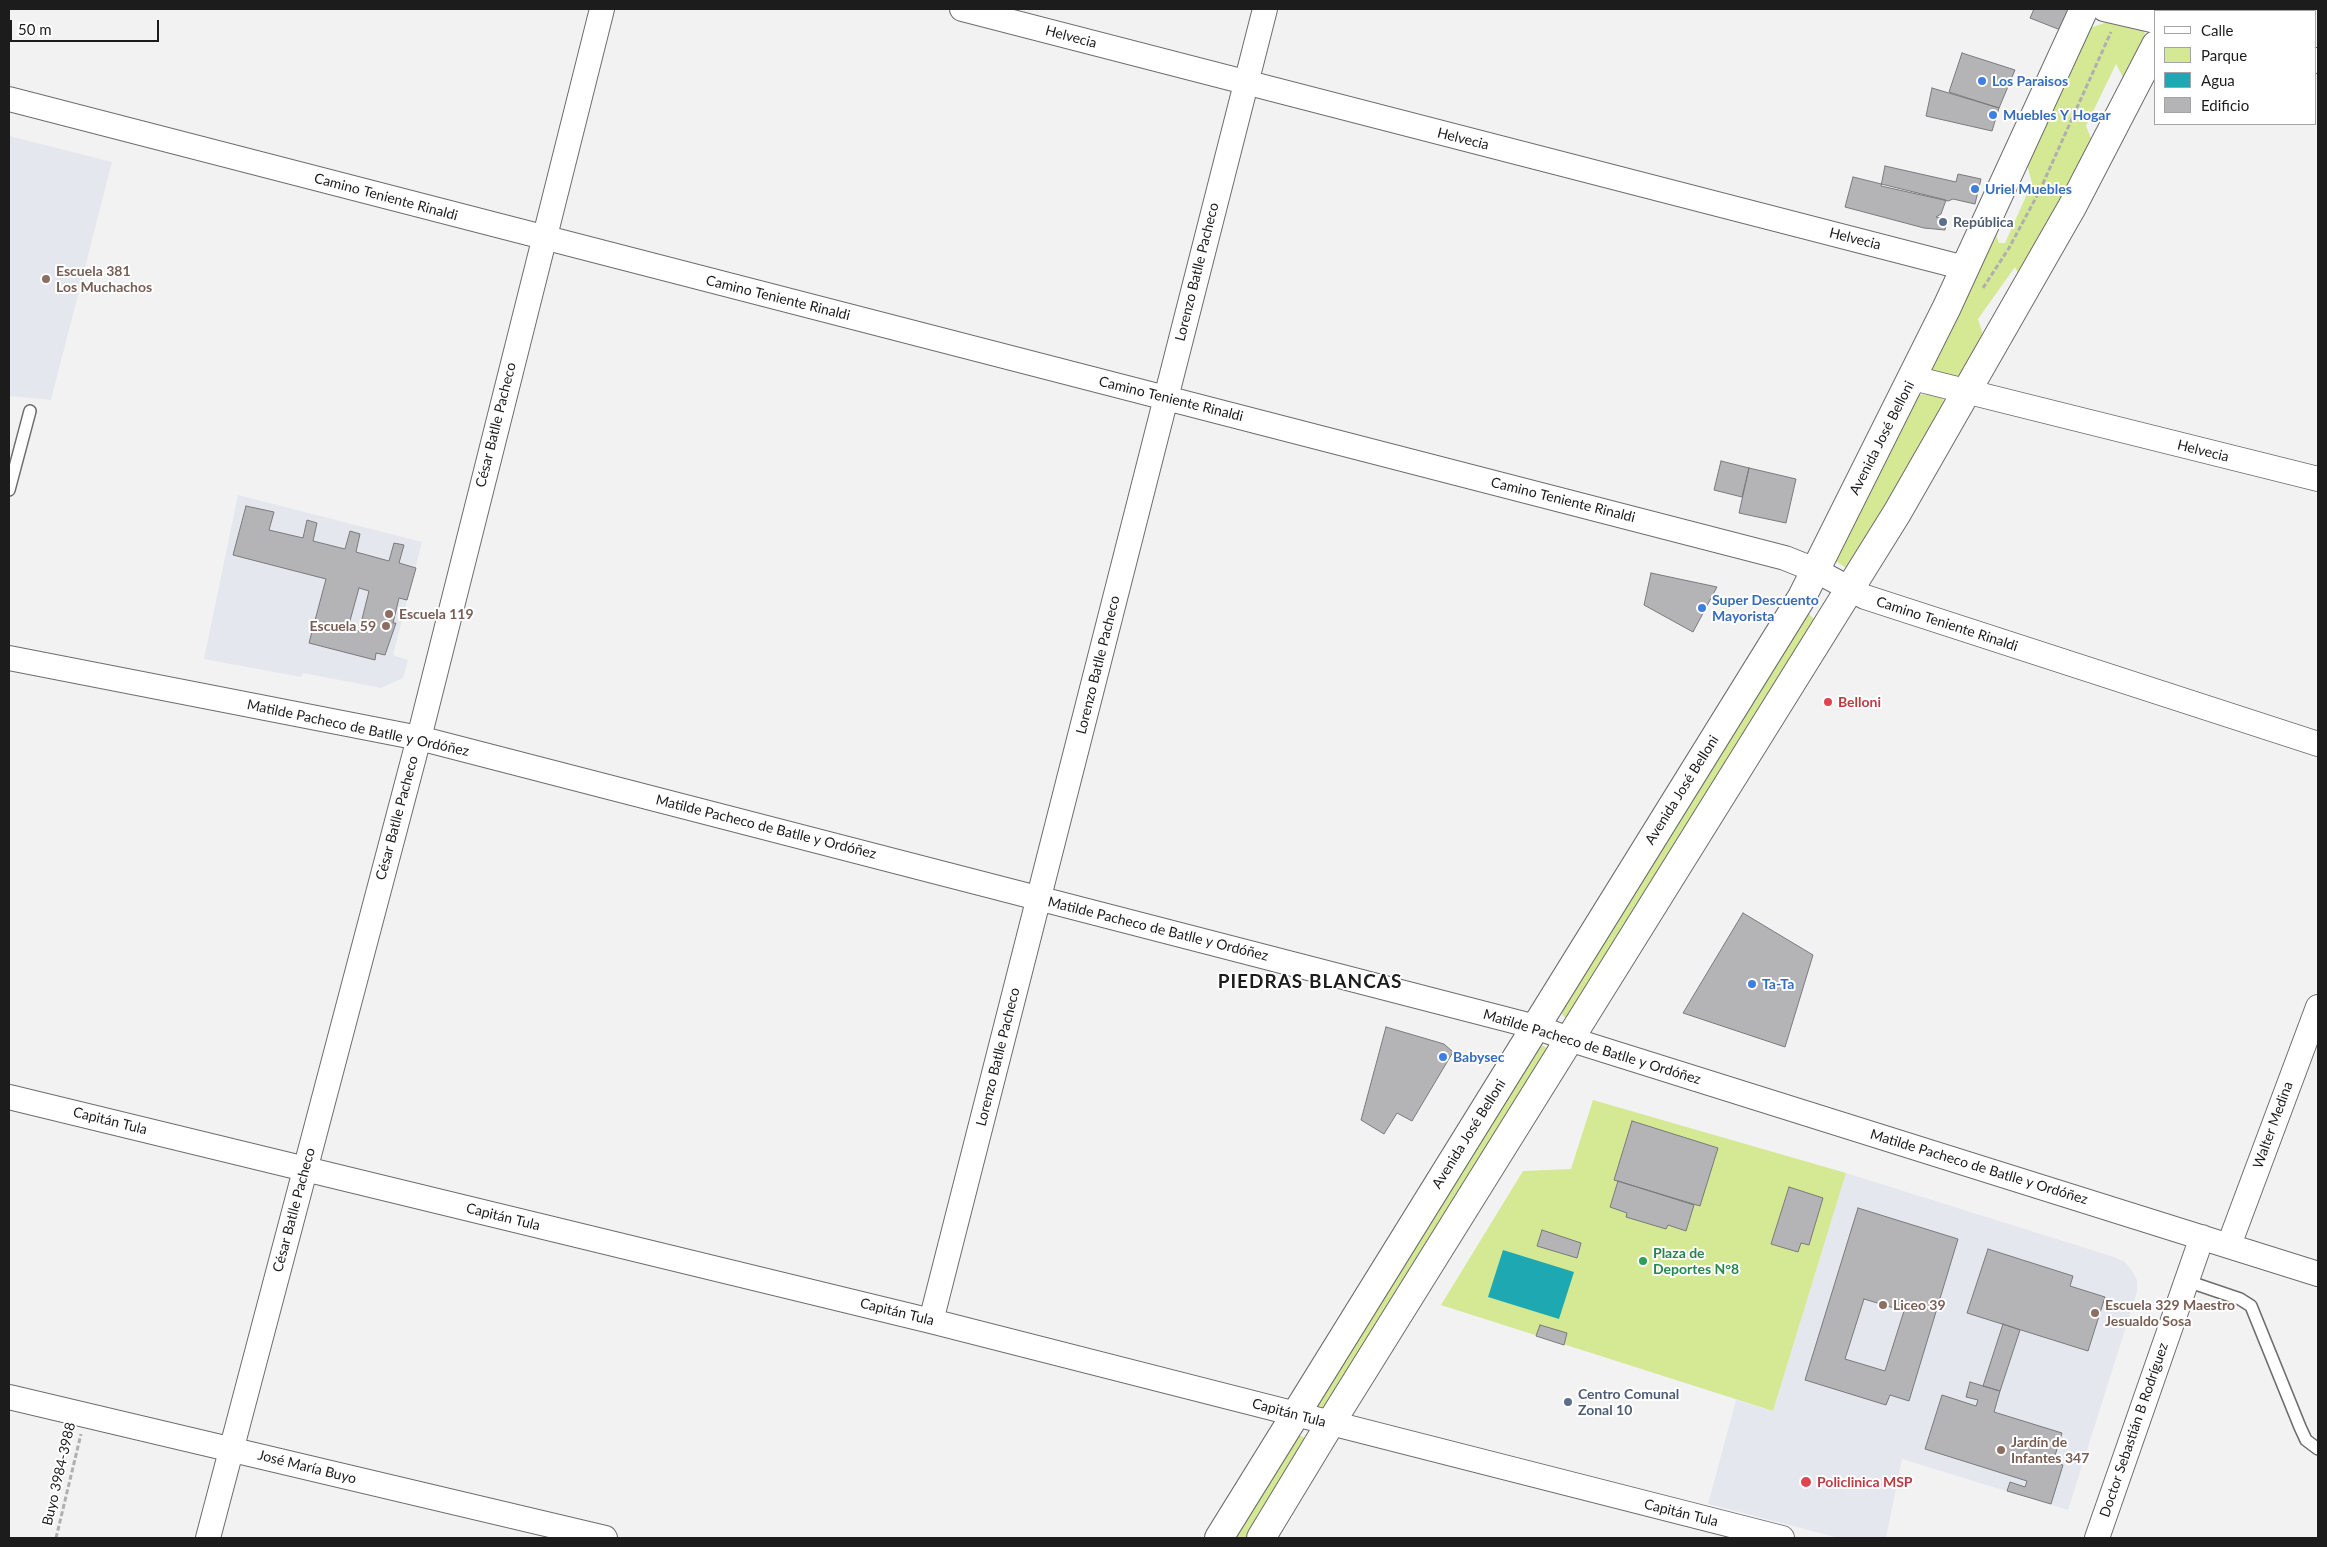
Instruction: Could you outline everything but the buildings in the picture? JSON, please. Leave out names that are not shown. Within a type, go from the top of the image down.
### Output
[{"type":"main road","name":"Avenida José Belloni","points":[[1219,1538],[1802,597],[1965,268],[2084,9]]},
{"type":"main road","points":[[1262,1538],[1330,1424],[1850,590],[1966,393],[2072,207],[2154,49]]},
{"type":"street","name":"César Batlle Pacheco","points":[[208,1538],[230,1448],[419,738],[602,9]]},
{"type":"street","name":"Helvecia","points":[[962,9],[1965,268]]},
{"type":"street","name":"Lorenzo Batlle Pacheco","points":[[931,1320],[1265,9]]},
{"type":"street","points":[[2104,9],[2154,22]]},
{"type":"street","name":"Camino Teniente Rinaldi","points":[[9,99],[1785,558],[1815,570],[1850,590],[2318,744]]},
{"type":"street","name":"Helvecia","points":[[1912,378],[1966,393],[2318,479]]},
{"type":"street","name":"Matilde Pacheco de Batlle y Ordóñez","points":[[9,658],[419,738],[1536,1026],[1569,1039],[2318,1274]]},
{"type":"street","name":"Walter Medina","points":[[2229,1245],[2299,1053],[2318,1007]]},
{"type":"street","name":"Capitán Tula","points":[[9,1097],[931,1320],[1330,1424],[1702,1529],[1782,1538]]},
{"type":"street","name":"Doctor Sebastián B Rodríguez","points":[[2096,1538],[2202,1237]]},
{"type":"street","name":"José María Buyo","points":[[9,1397],[605,1538]]},
{"type":"lane","points":[[9,490],[30,411]]},
{"type":"lane","points":[[2187,1281],[2240,1299],[2251,1306],[2306,1440],[2318,1449]]},
{"type":"path","name":"Buyo 3984-3988","points":[[56,1538],[85,1415]]},
{"type":"shaded area","name":"Escuela 381 Los Muchachos","points":[[9,136],[112,162],[51,400],[9,396]]},
{"type":"shaded area","points":[[238,495],[422,542],[393,655],[408,660],[403,678],[381,688],[303,673],[301,677],[204,659]]},
{"type":"shaded area","points":[[1846,1173],[2114,1257],[2125,1262],[2132,1271],[2137,1280],[2137,1292],[2068,1510],[1902,1459],[1886,1538],[1839,1538],[1708,1504],[1736,1400],[1773,1411]]},
{"type":"green space","points":[[2110,21],[2143,29],[2147,39],[2126,83],[2116,64],[2086,126],[2095,148],[2022,282],[2015,267],[1978,319],[1985,341],[1964,377],[1953,384],[1931,375],[1928,367],[1993,226],[1999,243],[2005,243],[2032,183],[2026,161],[2090,28]]},
{"type":"green space","points":[[1932,394],[1942,398],[1945,403],[1849,570],[1828,556],[1916,395]]},
{"type":"green space","points":[[1808,613],[1815,620],[1568,1018],[1564,1017],[1559,1010]]},
{"type":"green space","points":[[1534,1045],[1541,1045],[1549,1049],[1324,1417],[1309,1403]]},
{"type":"green space","name":"Plaza de Deportes N°8","points":[[1593,1100],[1846,1173],[1773,1411],[1441,1305],[1523,1171],[1571,1169]]},
{"type":"green space","points":[[1293,1432],[1309,1440],[1255,1538],[1228,1538]]},
{"type":"water","points":[[1503,1250],[1574,1272],[1559,1319],[1488,1297]]},
{"type":"place","name":"Los Paraisos","points":[[1982,81]]},
{"type":"place","name":"Muebles Y Hogar","points":[[1993,115]]},
{"type":"place","name":"Uriel Muebles","points":[[1975,189]]},
{"type":"place","name":"República","points":[[1943,222]]},
{"type":"place","name":"Escuela 381 Los Muchachos","points":[[46,279]]},
{"type":"place","name":"Super Descuento Mayorista","points":[[1702,608]]},
{"type":"place","name":"Escuela 119","points":[[389,614]]},
{"type":"place","name":"Escuela 59","points":[[386,626]]},
{"type":"place","name":"Belloni","points":[[1828,702]]},
{"type":"place","name":"Ta-Ta","points":[[1752,984]]},
{"type":"place","name":"Babysec","points":[[1443,1057]]},
{"type":"place","name":"Plaza de Deportes N°8","points":[[1643,1261]]},
{"type":"place","name":"Liceo 39","points":[[1883,1305]]},
{"type":"place","name":"Escuela 329 Maestro Jesualdo Sosa","points":[[2095,1313]]},
{"type":"place","name":"Centro Comunal Zonal 10","points":[[1568,1402]]},
{"type":"place","name":"Jardín de Infantes 347","points":[[2001,1450]]},
{"type":"place","name":"Policlinica MSP","points":[[1806,1482]]},
{"type":"district","name":"PIEDRAS BLANCAS","points":[[1310,982]]}]
